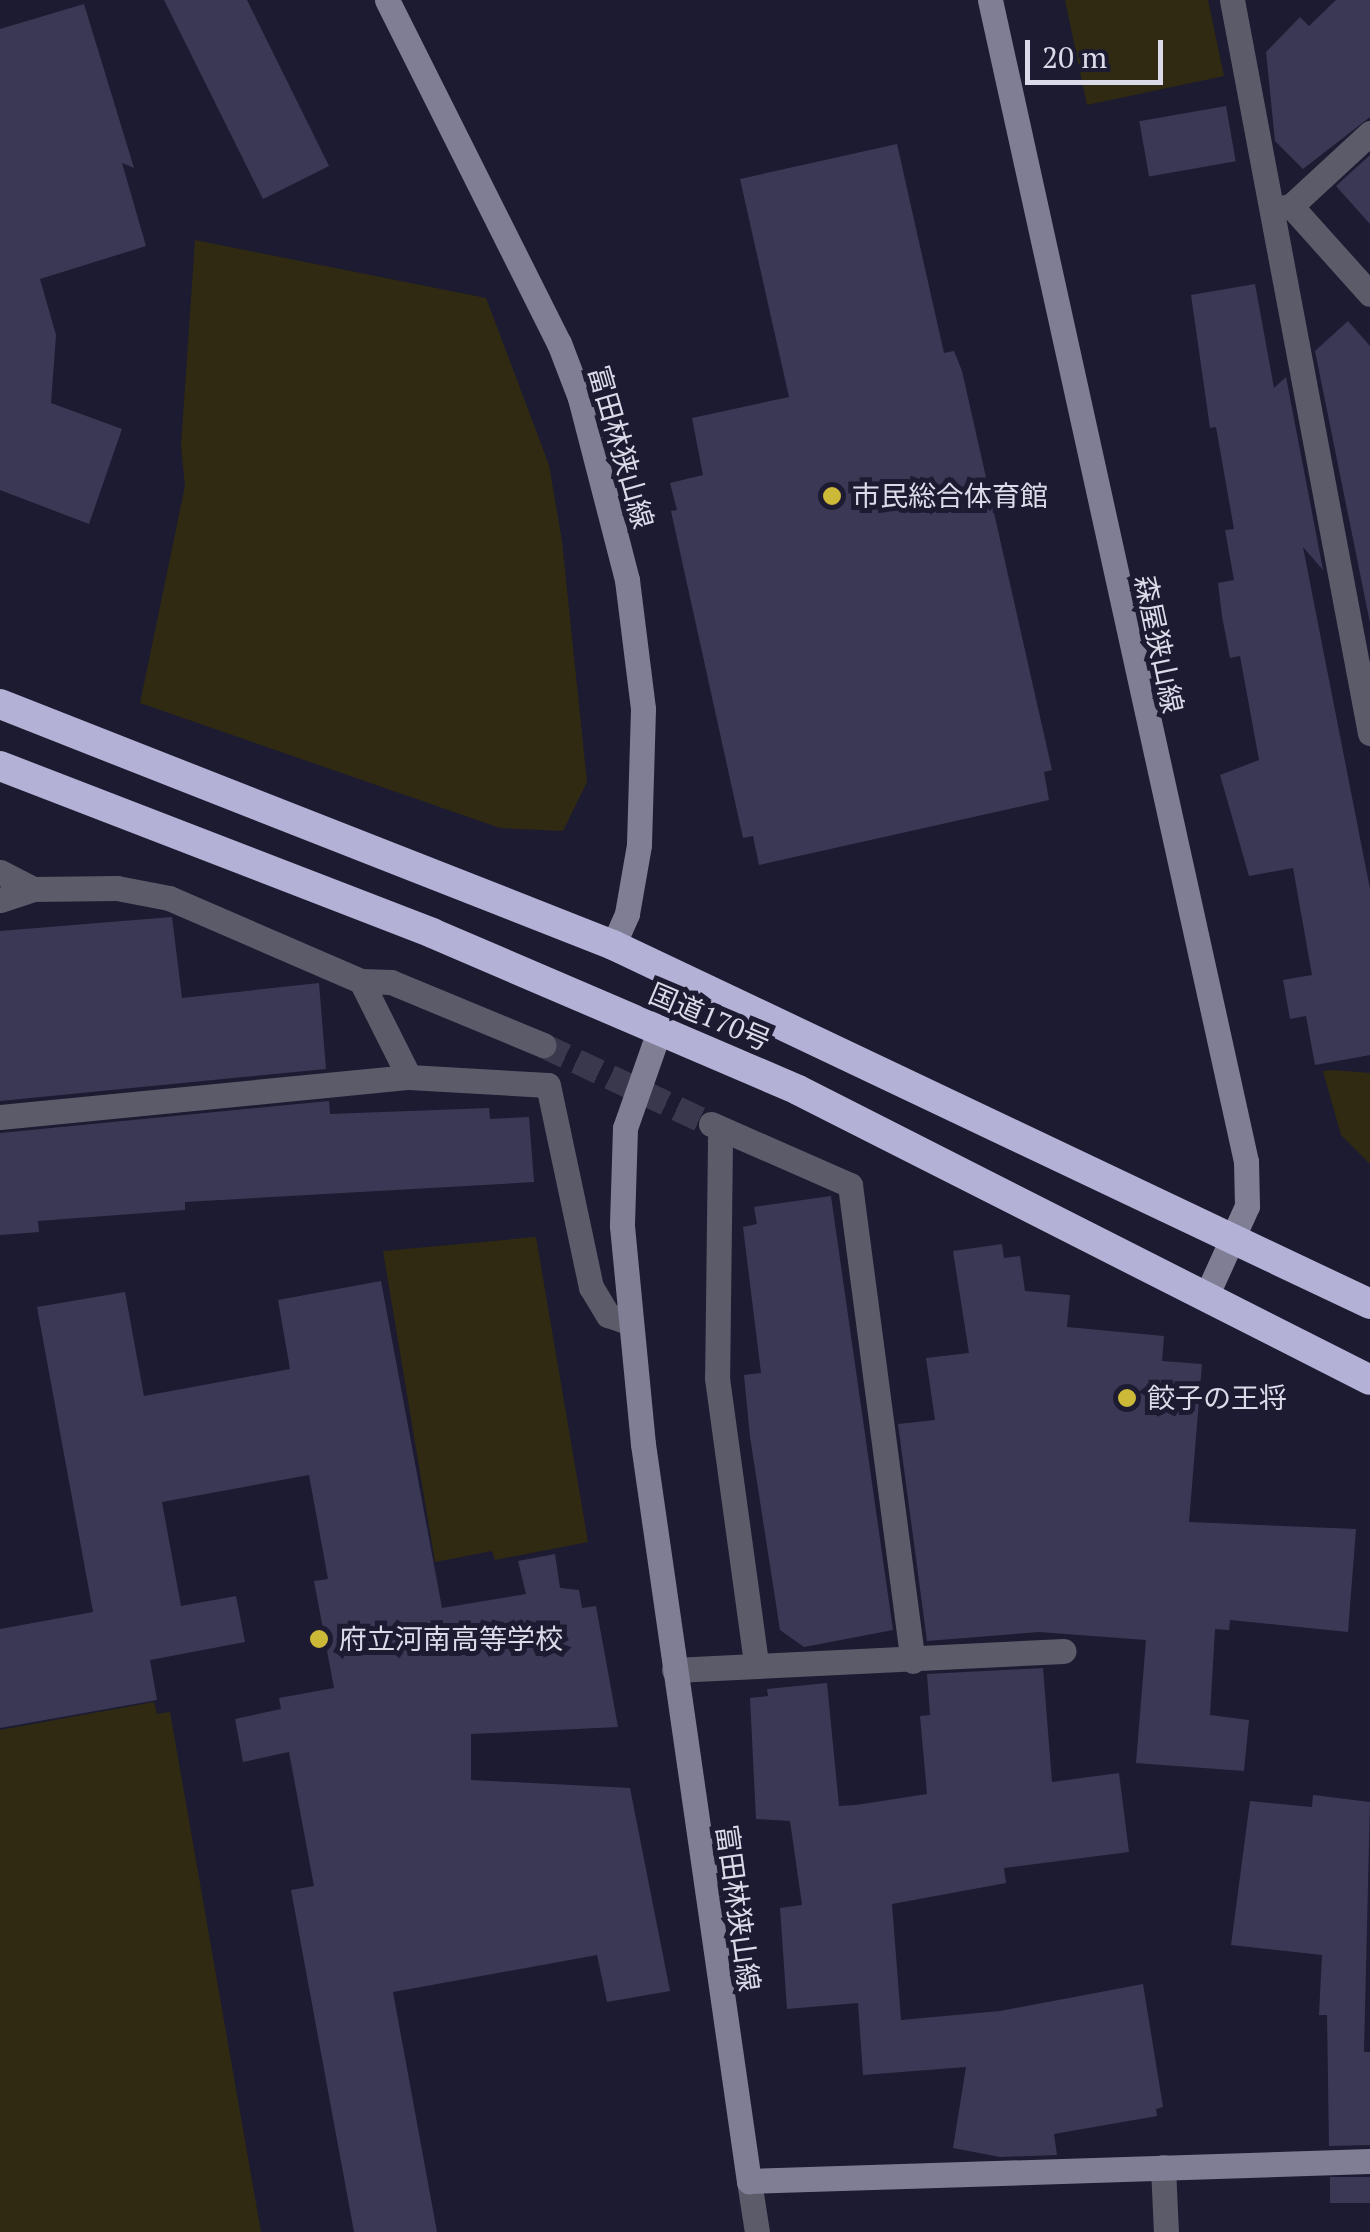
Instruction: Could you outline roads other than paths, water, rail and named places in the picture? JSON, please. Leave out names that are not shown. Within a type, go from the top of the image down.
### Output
[{"type":"highway","name":"国道170号","points":[[0,704],[613,946],[1236,1237],[1370,1304]]},
{"type":"highway","name":"国道170号","points":[[0,766],[260,864],[816,1099],[1370,1380]]},
{"type":"main road","name":"富田林狭山線","points":[[387,0],[559,343],[580,398],[626,580],[643,710],[640,826],[636,877],[613,946]]},
{"type":"main road","name":"森屋狭山線","points":[[990,0],[1246,1161],[1246,1206],[1236,1237],[1207,1294]]},
{"type":"main road","name":"富田林狭山線","points":[[659,1031],[625,1128],[622,1226],[674,1670],[749,2181]]},
{"type":"main road","points":[[749,2181],[1370,2161]]},
{"type":"street","points":[[1232,0],[1281,208],[1370,734]]},
{"type":"street","points":[[1281,208],[1370,133]]},
{"type":"street","points":[[1281,208],[1370,294]]},
{"type":"street","points":[[0,872],[33,889]]},
{"type":"street","points":[[0,900],[33,889],[117,888],[168,898],[361,982],[391,982],[543,1045]]},
{"type":"street","points":[[361,982],[409,1076]]},
{"type":"street","points":[[0,1118],[409,1076],[548,1085],[590,1287],[608,1315],[631,1323]]},
{"type":"street","points":[[756,1662],[717,1378],[718,1127],[850,1185],[914,1660]]},
{"type":"street","points":[[674,1670],[756,1662],[810,1667],[1064,1651]]},
{"type":"street","points":[[1163,2167],[1166,2232]]},
{"type":"street","points":[[749,2181],[757,2232]]},
{"type":"tunnel","points":[[543,1045],[711,1124]]},
{"type":"place","name":"市民総合体育館","points":[[832,496]]},
{"type":"place","name":"餃子の王将","points":[[1127,1398]]},
{"type":"place","name":"府立河南高等学校","points":[[319,1639]]}]
